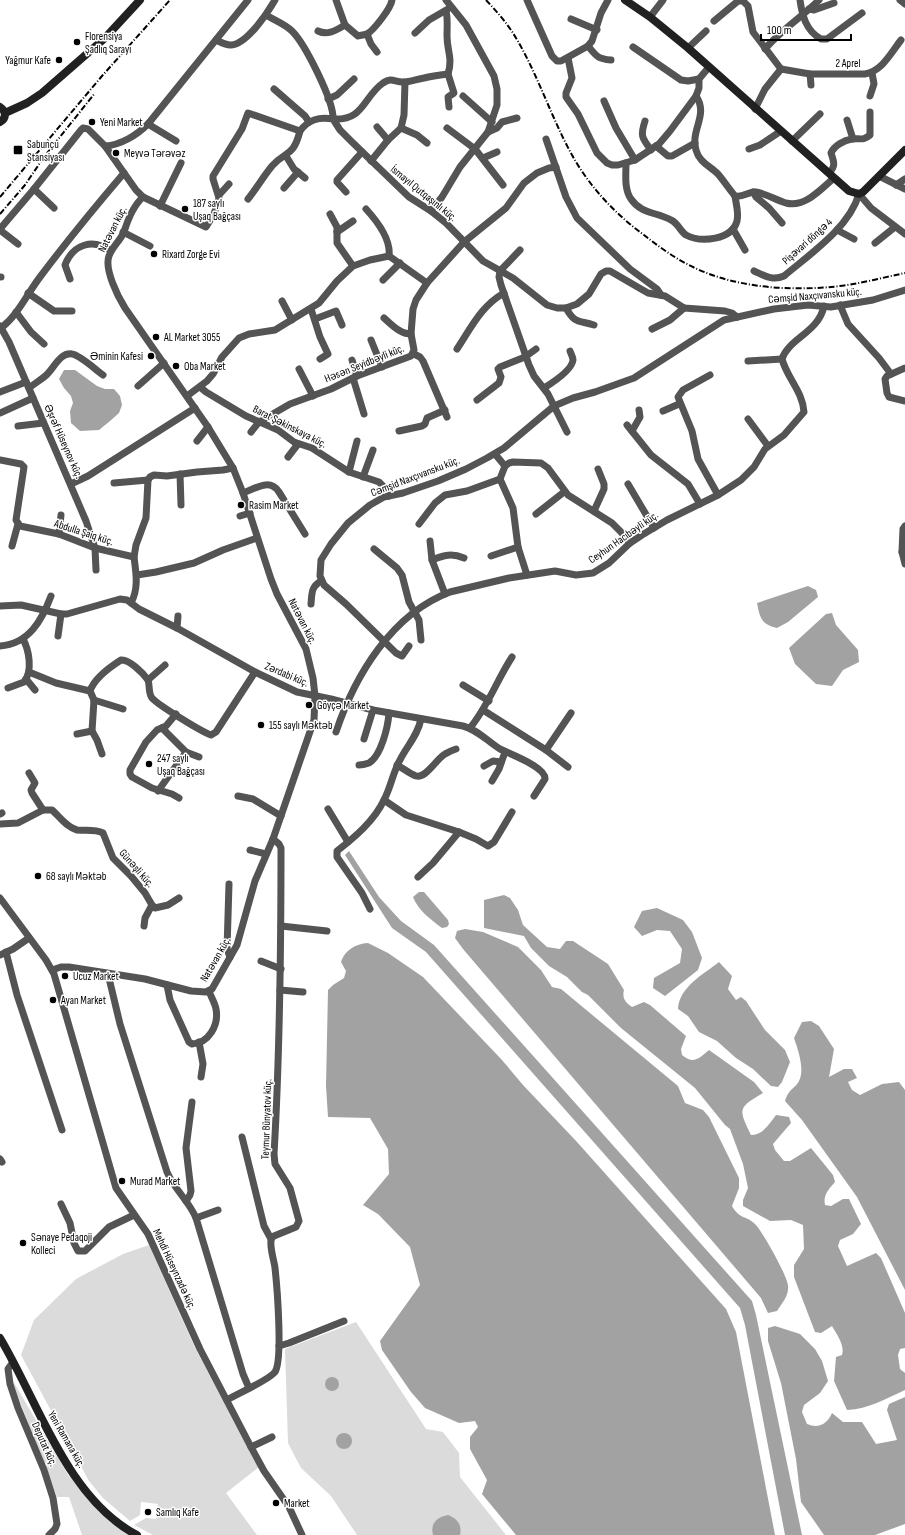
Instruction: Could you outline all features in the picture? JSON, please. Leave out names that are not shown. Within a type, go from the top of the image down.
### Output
[{"type":"street","points":[[0,122],[4,119],[2,110],[27,103],[42,93],[105,38],[140,0]]},
{"type":"street","points":[[105,146],[127,139],[148,124],[248,0]]},
{"type":"street","points":[[216,40],[230,45],[237,44],[261,22],[275,0]]},
{"type":"street","points":[[336,0],[345,26],[358,36],[367,34],[391,6],[392,0]]},
{"type":"street","points":[[431,211],[442,197],[460,167],[488,132],[497,105],[498,97],[494,76],[466,25],[446,0]]},
{"type":"street","points":[[527,0],[552,56],[557,61],[568,58],[588,46],[597,30],[601,13],[608,0]]},
{"type":"street","points":[[625,0],[650,17],[688,48],[831,176],[849,191],[859,194],[871,208],[905,234]]},
{"type":"street","points":[[650,17],[663,0]]},
{"type":"street","points":[[714,21],[738,2],[744,0],[748,6],[753,32],[781,69],[765,89],[756,109]]},
{"type":"street","points":[[800,0],[802,15],[807,25],[821,39],[827,39],[862,13]]},
{"type":"street","points":[[765,49],[784,30],[810,10],[819,0]]},
{"type":"street","points":[[900,0],[905,4]]},
{"type":"street","points":[[810,10],[834,3]]},
{"type":"street","points":[[415,33],[429,20],[452,6]]},
{"type":"street","points":[[446,11],[448,17],[447,38],[451,61],[448,74],[454,93],[448,97],[449,107]]},
{"type":"street","points":[[266,15],[292,31],[303,48],[334,112],[333,119]]},
{"type":"street","points":[[571,19],[597,30]]},
{"type":"street","points":[[318,31],[322,34],[328,34],[345,26]]},
{"type":"street","points":[[688,48],[706,31]]},
{"type":"street","points":[[367,34],[370,44],[377,52]]},
{"type":"street","name":"2 Aprel","points":[[781,69],[810,74],[872,73],[879,68],[901,40]]},
{"type":"street","points":[[588,46],[598,58],[602,60],[611,60]]},
{"type":"street","points":[[633,47],[681,80],[688,81],[699,79]]},
{"type":"street","points":[[568,58],[572,78],[566,93],[566,97],[578,114],[593,146],[601,159],[606,164],[618,165],[635,160],[653,148],[667,135],[696,96],[699,88],[699,79],[709,67]]},
{"type":"street","points":[[870,96],[874,84],[872,73]]},
{"type":"street","points":[[248,199],[272,166],[292,151],[300,131],[305,124],[322,118],[342,119],[361,110],[374,91],[383,83],[394,80],[405,82],[448,74]]},
{"type":"street","points":[[810,74],[811,86]]},
{"type":"street","points":[[328,99],[337,95],[354,79]]},
{"type":"street","points":[[371,161],[388,140],[402,128],[405,82]]},
{"type":"street","points":[[274,89],[305,116],[309,122]]},
{"type":"street","points":[[464,96],[492,122]]},
{"type":"street","points":[[626,163],[627,190],[630,198],[637,206],[646,212],[670,219],[675,222],[686,234],[706,240],[724,235],[733,229],[737,222],[735,196],[717,173],[700,158],[697,153],[695,143],[701,106],[696,96]]},
{"type":"street","points":[[604,101],[616,128],[635,160]]},
{"type":"street","points":[[735,196],[739,197],[753,192],[760,193],[787,203],[795,204],[802,203],[809,199],[831,176],[834,166],[831,153],[832,150],[846,141],[852,139],[862,140],[866,139],[870,135],[870,112]]},
{"type":"street","points":[[18,244],[0,230],[79,131],[83,128],[88,129],[105,146],[136,190],[143,197],[206,227],[214,214],[219,201],[219,195],[213,176],[242,129],[248,113],[300,131]]},
{"type":"street","points":[[792,141],[820,114]]},
{"type":"street","points":[[488,132],[497,128],[502,122],[517,118]]},
{"type":"street","name":"İsmayıl Qutqaşınlı küç.","points":[[333,119],[340,130],[409,197],[431,211],[483,261],[513,278],[547,305],[557,308],[566,308]]},
{"type":"street","points":[[847,120],[852,139]]},
{"type":"street","points":[[645,121],[641,134],[643,139],[653,148],[668,156],[672,156],[695,143]]},
{"type":"street","points":[[148,124],[176,142]]},
{"type":"street","points":[[377,127],[388,140]]},
{"type":"street","points":[[402,128],[417,135],[427,143]]},
{"type":"street","points":[[448,128],[475,149],[503,185]]},
{"type":"street","points":[[749,149],[760,146],[781,131]]},
{"type":"street","points":[[546,139],[566,197],[577,218],[630,269],[657,289],[661,295]]},
{"type":"street","points":[[859,194],[868,188],[905,150]]},
{"type":"street","points":[[346,192],[337,180],[362,152]]},
{"type":"street","points":[[483,158],[497,152]]},
{"type":"street","points":[[286,156],[290,163],[305,178]]},
{"type":"street","points":[[160,206],[181,163]]},
{"type":"street","name":"Həsən Seyidbəyli küç.","points":[[251,432],[259,422],[290,404],[355,377],[407,359],[414,354],[411,334],[413,309],[416,300],[427,283],[464,242],[506,208],[521,187],[537,173],[556,167]]},
{"type":"street","points":[[284,188],[298,172]]},
{"type":"street","points":[[2,331],[28,293],[86,217],[124,173]]},
{"type":"street","points":[[879,176],[905,189]]},
{"type":"street","points":[[896,185],[905,179]]},
{"type":"street","points":[[219,195],[229,184]]},
{"type":"street","points":[[34,189],[54,208]]},
{"type":"street","points":[[753,192],[782,223]]},
{"type":"street","name":"Pişəvari döngə 4","points":[[754,271],[772,279],[778,279],[784,276],[837,230],[854,208],[859,194]]},
{"type":"street","name":"Natəvan küç.","points":[[52,970],[69,966],[108,974],[145,979],[191,991],[209,991],[214,986],[239,939],[248,909],[249,897],[273,839],[314,720],[315,696],[313,678],[306,648],[277,594],[257,538],[244,493],[233,468],[187,396],[120,299],[111,276],[108,261],[111,251],[118,243],[124,232],[128,218],[143,197]]},
{"type":"street","points":[[366,210],[374,217],[385,236],[389,248],[389,256]]},
{"type":"street","points":[[330,214],[335,222],[337,243],[353,266]]},
{"type":"street","points":[[337,232],[353,221]]},
{"type":"street","points":[[876,244],[895,227]]},
{"type":"street","points":[[733,229],[745,250]]},
{"type":"street","points":[[837,230],[854,239]]},
{"type":"street","points":[[124,232],[150,246]]},
{"type":"street","points":[[70,279],[65,265],[67,260],[78,247],[95,244],[104,246],[111,251]]},
{"type":"street","points":[[520,250],[500,271],[499,277],[525,356],[534,376],[544,388],[567,432]]},
{"type":"street","points":[[187,396],[200,387],[213,374],[222,357],[239,338],[249,334],[275,330],[311,308],[323,299],[337,281],[353,266],[370,260],[389,256],[427,283]]},
{"type":"street","points":[[383,280],[400,263]]},
{"type":"street","points":[[594,325],[576,321],[572,318],[566,308],[571,307],[584,299],[589,294],[601,274],[606,271],[615,273],[648,293],[661,295],[670,299],[684,308],[725,311],[732,313],[737,317]]},
{"type":"street","name":"Cəmşid Naxçıvansku küç.","points":[[321,581],[320,568],[322,560],[340,532],[358,513],[379,499],[398,495],[438,481],[495,454],[554,406],[634,378],[724,320],[774,309],[808,305],[840,305],[873,300],[905,290]]},
{"type":"street","points":[[28,293],[54,311],[72,311]]},
{"type":"street","points":[[457,349],[478,315],[496,298],[504,293]]},
{"type":"street","points":[[282,301],[292,320]]},
{"type":"street","points":[[840,305],[848,324],[879,358],[891,374]]},
{"type":"street","points":[[748,361],[782,359],[786,351],[814,326],[820,318],[824,306]]},
{"type":"street","points":[[311,308],[320,337],[328,354],[320,359]]},
{"type":"street","points":[[652,329],[670,320],[684,308]]},
{"type":"street","points":[[315,319],[336,311],[342,326]]},
{"type":"street","points":[[16,312],[31,332],[44,344]]},
{"type":"street","points":[[384,318],[400,330],[407,334],[411,334]]},
{"type":"street","name":"Əşrəf Hüseynov küç.","points":[[2,331],[71,484],[92,536],[95,548],[96,570]]},
{"type":"street","points":[[371,340],[382,367]]},
{"type":"street","points":[[477,400],[499,383],[501,378],[498,369],[500,367],[525,356],[536,349]]},
{"type":"street","points":[[544,388],[565,372],[573,362],[570,351]]},
{"type":"street","points":[[0,392],[27,385],[44,377],[64,355],[71,354],[77,356],[103,375]]},
{"type":"street","points":[[399,431],[422,426],[425,424],[427,418],[446,414],[423,362],[420,357],[414,354]]},
{"type":"street","name":"Ceyhun Hacıbəyli küç.","points":[[336,732],[346,703],[384,642],[414,611],[445,594],[509,578],[555,571],[576,575],[593,573],[609,563],[642,535],[667,520],[718,495],[752,471],[762,452],[784,435],[804,412],[804,403],[784,366],[782,359]]},
{"type":"street","points":[[352,360],[364,414]]},
{"type":"street","points":[[138,386],[164,363]]},
{"type":"street","points":[[905,368],[891,374],[885,379],[887,394],[890,398],[905,401]]},
{"type":"street","points":[[299,369],[312,396]]},
{"type":"street","points":[[710,375],[683,390],[678,397],[692,431],[698,459],[718,495]]},
{"type":"street","name":"Barat Şəkinskaya küç.","points":[[200,387],[217,399],[259,422],[278,430],[298,444],[312,448],[349,472],[379,482],[386,489],[389,496]]},
{"type":"street","points":[[0,414],[33,398]]},
{"type":"street","points":[[663,411],[680,404]]},
{"type":"street","points":[[71,484],[88,476],[195,408]]},
{"type":"street","points":[[639,410],[640,417],[629,428],[651,455],[688,484],[700,504]]},
{"type":"street","points":[[748,419],[768,446]]},
{"type":"street","points":[[18,426],[43,423]]},
{"type":"street","points":[[197,441],[208,428]]},
{"type":"street","points":[[349,472],[357,441]]},
{"type":"street","points":[[288,457],[298,444]]},
{"type":"street","points":[[363,477],[373,450]]},
{"type":"street","points":[[495,454],[504,466]]},
{"type":"street","points":[[0,460],[21,464],[24,467],[16,520],[18,524],[12,546]]},
{"type":"street","points":[[526,575],[518,547],[513,508],[500,478],[504,466],[513,462],[541,463],[548,468],[564,492],[573,500],[594,511],[617,528],[630,544]]},
{"type":"street","points":[[114,483],[148,480],[154,475],[167,476],[233,468]]},
{"type":"street","points":[[594,511],[604,489],[604,484],[598,469]]},
{"type":"street","points":[[180,474],[181,505]]},
{"type":"street","points":[[419,524],[435,503],[445,495],[467,491],[500,478]]},
{"type":"street","points":[[132,603],[136,593],[137,575],[134,557],[136,546],[146,518],[148,480]]},
{"type":"street","points":[[244,493],[266,484],[274,486],[280,492],[305,534]]},
{"type":"street","points":[[628,484],[654,528]]},
{"type":"street","points":[[536,514],[564,492]]},
{"type":"street","points":[[240,516],[250,513]]},
{"type":"street","points":[[59,534],[61,515]]},
{"type":"street","name":"Abdulla Şaiq küç.","points":[[18,524],[22,527],[59,534],[95,548],[134,557]]},
{"type":"street","points":[[905,526],[903,529],[903,551],[905,564]]},
{"type":"street","points":[[137,575],[185,566],[257,538]]},
{"type":"street","points":[[430,541],[432,560],[445,594]]},
{"type":"street","points":[[491,556],[518,547]]},
{"type":"street","points":[[374,549],[397,568],[402,575],[409,602],[419,620],[421,640]]},
{"type":"street","points":[[432,560],[452,554],[464,558]]},
{"type":"street","points":[[311,604],[314,585],[321,581],[359,615],[384,642],[400,656],[405,653],[409,646]]},
{"type":"street","points":[[0,646],[16,643],[23,639],[41,620],[51,596]]},
{"type":"street","name":"Zərdabi küç.","points":[[0,606],[21,605],[61,614],[76,612],[120,599],[127,600],[139,609],[177,628],[255,672],[297,692],[389,714],[470,728],[505,752],[529,762],[546,777],[534,796]]},
{"type":"street","points":[[58,636],[61,614]]},
{"type":"street","points":[[177,628],[178,616]]},
{"type":"street","points":[[8,688],[19,684],[26,679],[29,672],[28,653],[23,639]]},
{"type":"street","points":[[470,728],[489,701],[504,669],[512,657]]},
{"type":"street","points":[[90,691],[96,680],[121,660],[127,661],[140,670],[148,680],[152,697],[208,734],[214,734],[238,701],[255,672]]},
{"type":"street","points":[[148,680],[165,665]]},
{"type":"street","points":[[29,672],[56,683],[90,691]]},
{"type":"street","points":[[26,679],[35,690]]},
{"type":"street","points":[[463,685],[489,701]]},
{"type":"street","points":[[90,691],[94,700],[92,731],[102,754]]},
{"type":"street","points":[[94,700],[123,709]]},
{"type":"street","points":[[364,739],[373,710]]},
{"type":"street","points":[[483,710],[546,750],[568,767]]},
{"type":"street","points":[[546,750],[571,713]]},
{"type":"street","points":[[176,714],[166,726],[157,730],[146,742],[130,770],[130,774],[132,777],[158,791],[172,794],[179,798]]},
{"type":"street","points":[[359,765],[370,762],[375,756],[386,734],[389,714]]},
{"type":"street","points":[[370,909],[362,893],[337,857],[337,851],[364,828],[384,800],[397,765],[405,750],[418,732],[421,719]]},
{"type":"street","points":[[162,728],[186,752],[199,757]]},
{"type":"street","points":[[77,734],[92,731]]},
{"type":"street","points":[[397,765],[417,776],[422,776],[426,774],[436,761],[445,754],[456,749]]},
{"type":"street","points":[[158,791],[186,752]]},
{"type":"street","points":[[492,780],[505,752]]},
{"type":"street","points":[[484,766],[493,761],[501,762]]},
{"type":"street","points":[[0,824],[18,823],[44,810],[32,793],[31,790],[35,783],[29,773]]},
{"type":"street","points":[[238,796],[253,799],[281,816]]},
{"type":"street","points":[[384,800],[406,815],[476,838],[488,846],[492,845],[512,812]]},
{"type":"street","points":[[328,809],[348,842]]},
{"type":"street","name":"Günəşli küç.","points":[[44,810],[52,810],[71,828],[78,830],[99,831],[103,833],[113,858],[145,893],[155,908],[164,907],[179,898]]},
{"type":"street","points":[[418,877],[433,863],[459,832]]},
{"type":"street","name":"Teymur Bünyatov küç.","points":[[271,1239],[277,1234],[296,1227],[299,1221],[290,1188],[274,1160],[281,969],[281,848],[273,839]]},
{"type":"street","points":[[250,850],[266,854]]},
{"type":"street","points":[[229,884],[227,949],[230,957]]},
{"type":"street","name":"Mehdi Hüseynzadə küç.","points":[[0,898],[52,970],[113,1180],[120,1195],[148,1234],[193,1332],[251,1447],[264,1472],[288,1507],[302,1535]]},
{"type":"street","points":[[144,926],[145,918],[152,905]]},
{"type":"street","points":[[281,926],[327,931]]},
{"type":"street","points":[[29,938],[3,953],[62,1130]]},
{"type":"street","points":[[261,961],[281,969]]},
{"type":"street","points":[[108,974],[120,1024],[167,1172],[177,1191],[190,1205],[196,1218],[243,1374],[249,1388]]},
{"type":"street","points":[[167,985],[170,1000],[189,1042],[194,1044],[208,1037],[216,1024],[216,1008],[209,991]]},
{"type":"street","points":[[280,990],[303,992]]},
{"type":"street","points":[[200,1042],[203,1064],[201,1077]]},
{"type":"street","points":[[186,1201],[191,1191],[186,1148],[192,1102]]},
{"type":"street","points":[[227,1400],[268,1378],[276,1371],[278,1364],[279,1346],[276,1275],[271,1239],[264,1226],[242,1137]]},
{"type":"street","points":[[61,1204],[71,1226],[74,1243],[78,1251],[85,1251],[109,1227],[134,1215]]},
{"type":"street","points":[[196,1218],[218,1210]]},
{"type":"street","points":[[279,1346],[344,1321]]},
{"type":"street","name":"Yeni Ramana küç.","points":[[0,1338],[54,1443],[80,1483],[107,1514],[137,1535]]},
{"type":"street","name":"Deputat küç.","points":[[13,1362],[8,1369],[10,1384],[23,1422],[47,1477],[53,1498],[57,1524],[55,1529],[49,1535]]},
{"type":"street","points":[[251,1447],[272,1437]]},
{"type":"shaded area","points":[[64,370],[75,370],[97,386],[105,389],[114,389],[120,396],[122,405],[119,413],[99,430],[80,431],[71,423],[70,411],[73,403],[71,396],[59,379]]},
{"type":"shaded area","points":[[808,586],[816,590],[818,597],[788,622],[777,628],[768,625],[762,620],[757,603]]},
{"type":"shaded area","points":[[832,613],[836,625],[858,650],[859,662],[843,670],[832,686],[816,684],[795,664],[789,648],[826,614]]},
{"type":"shaded area","points":[[349,851],[379,897],[401,921],[434,945],[752,1301],[802,1535],[785,1535],[745,1325],[740,1308],[426,952],[392,928],[345,855]]},
{"type":"shaded area","points":[[419,892],[424,892],[448,920],[449,924],[447,927],[442,928],[421,910],[413,897]]},
{"type":"shaded area","points":[[504,895],[510,898],[518,910],[523,925],[547,947],[560,949],[566,941],[573,941],[608,964],[624,990],[623,993],[625,1000],[632,1007],[644,1002],[650,1005],[686,1036],[681,1049],[682,1055],[686,1058],[693,1060],[699,1058],[709,1050],[754,1082],[763,1093],[745,1106],[742,1114],[751,1135],[755,1135],[762,1131],[776,1115],[789,1117],[791,1123],[773,1144],[775,1150],[784,1161],[790,1161],[811,1148],[833,1175],[835,1182],[825,1195],[825,1205],[831,1206],[843,1199],[849,1199],[861,1224],[853,1234],[840,1240],[838,1246],[847,1266],[876,1253],[881,1258],[905,1313],[905,1348],[900,1349],[898,1355],[900,1369],[905,1373],[905,1390],[870,1406],[847,1410],[834,1381],[836,1357],[842,1355],[843,1351],[838,1336],[832,1326],[821,1333],[815,1332],[794,1277],[794,1265],[804,1249],[803,1225],[791,1220],[770,1221],[743,1206],[743,1200],[748,1188],[743,1164],[730,1129],[725,1125],[695,1088],[621,1028],[588,995],[582,992],[567,977],[549,966],[531,948],[524,936],[484,928],[484,900]]},
{"type":"shaded area","points":[[657,908],[683,920],[692,932],[702,958],[698,970],[665,996],[653,988],[654,978],[680,963],[682,949],[670,931],[657,930],[642,936],[634,927],[642,911]]},
{"type":"shaded area","points":[[465,929],[483,932],[518,947],[541,970],[552,987],[561,989],[678,1086],[685,1103],[703,1110],[709,1117],[739,1178],[739,1188],[732,1206],[740,1215],[752,1221],[759,1229],[787,1281],[788,1290],[785,1299],[777,1311],[768,1313],[761,1298],[463,949],[455,938],[457,931]]},
{"type":"shaded area","points":[[368,943],[388,953],[423,977],[577,1142],[726,1309],[736,1332],[775,1535],[516,1535],[482,1494],[487,1480],[470,1449],[470,1437],[478,1427],[475,1421],[459,1423],[425,1408],[411,1392],[382,1350],[380,1341],[420,1285],[410,1247],[378,1214],[363,1205],[389,1174],[388,1149],[370,1118],[328,1117],[326,1086],[328,990],[344,978],[346,971],[341,962],[345,954],[355,946]]},
{"type":"shaded area","points":[[719,962],[732,976],[728,989],[736,1000],[741,997],[746,1001],[765,1030],[785,1050],[790,1062],[782,1082],[778,1087],[771,1086],[753,1069],[736,1058],[717,1041],[699,1032],[688,1016],[678,1009],[679,1001],[687,988]]},
{"type":"shaded area","points":[[811,1021],[819,1026],[834,1049],[829,1077],[844,1069],[852,1069],[857,1078],[848,1082],[852,1090],[860,1095],[882,1084],[899,1082],[905,1090],[905,1290],[857,1197],[802,1120],[785,1101],[788,1094],[797,1084],[801,1076],[801,1065],[794,1038],[802,1022]]},
{"type":"shaded area","points":[[149,1245],[195,1348],[259,1467],[226,1493],[257,1535],[153,1535],[134,1525],[146,1518],[156,1519],[158,1504],[141,1502],[140,1515],[130,1521],[103,1498],[89,1481],[21,1355],[34,1320],[76,1279],[123,1254]]},
{"type":"shaded area","points":[[356,1322],[426,1429],[443,1432],[459,1453],[460,1477],[506,1535],[357,1535],[331,1496],[301,1468],[288,1443],[285,1349]]},
{"type":"shaded area","points":[[775,1326],[800,1334],[815,1349],[822,1361],[828,1381],[820,1393],[804,1405],[802,1412],[807,1424],[819,1426],[828,1420],[832,1413],[843,1422],[862,1422],[876,1444],[897,1440],[887,1410],[889,1404],[905,1397],[905,1524],[875,1535],[824,1535],[801,1502],[796,1459],[781,1383],[768,1341],[768,1328]]},
{"type":"shaded area","points":[[332,1377],[337,1379],[339,1384],[337,1389],[332,1391],[327,1389],[325,1384],[327,1379]]},
{"type":"shaded area","points":[[13,1381],[68,1475],[131,1535],[82,1535],[69,1497],[57,1497]]},
{"type":"shaded area","points":[[344,1433],[350,1435],[352,1441],[350,1447],[344,1449],[338,1447],[336,1441],[338,1435]]},
{"type":"shaded area","points":[[448,1515],[454,1518],[460,1525],[460,1535],[433,1535],[432,1531],[435,1521]]},
{"type":"railway","points":[[0,197],[102,76],[170,0]]},
{"type":"railway","points":[[486,0],[506,23],[524,52],[564,141],[586,178],[613,209],[633,227],[671,255],[689,265],[722,278],[740,283],[776,288],[840,286],[905,273]]},
{"type":"railway","points":[[0,214],[25,185],[44,157],[95,93]]},
{"type":"place","name":"Florensiya Şadlıq Sarayı","points":[[77,42]]},
{"type":"place","name":"Yağmur Kafe","points":[[59,60]]},
{"type":"place","name":"Yeni Market","points":[[92,122]]},
{"type":"place","name":"Sabunçu Stansiyası","points":[[18,150]]},
{"type":"place","name":"Meyvə Tərəvəz","points":[[116,153]]},
{"type":"place","name":"187 saylı Uşaq Bağçası","points":[[185,209]]},
{"type":"place","name":"Rixard Zorge Evi","points":[[154,254]]},
{"type":"place","name":"AL Market 3055","points":[[156,337]]},
{"type":"place","name":"Əminin Kafesi","points":[[151,356]]},
{"type":"place","name":"Oba Market","points":[[176,366]]},
{"type":"place","name":"Rasim Market","points":[[241,505]]},
{"type":"place","name":"Göyçə Market","points":[[309,705]]},
{"type":"place","name":"155 saylı Məktəb","points":[[261,725]]},
{"type":"place","name":"247 saylı Uşaq Bağçası","points":[[149,764]]},
{"type":"place","name":"68 saylı Məktəb","points":[[38,876]]},
{"type":"place","name":"Ucuz Market","points":[[65,976]]},
{"type":"place","name":"Ayan Market","points":[[53,1000]]},
{"type":"place","name":"Murad Market","points":[[122,1181]]},
{"type":"place","name":"Sənaye Pedaqoji Kolleci","points":[[23,1243]]},
{"type":"place","name":"Market","points":[[276,1503]]},
{"type":"place","name":"Samlıq Kafe","points":[[148,1512]]}]
